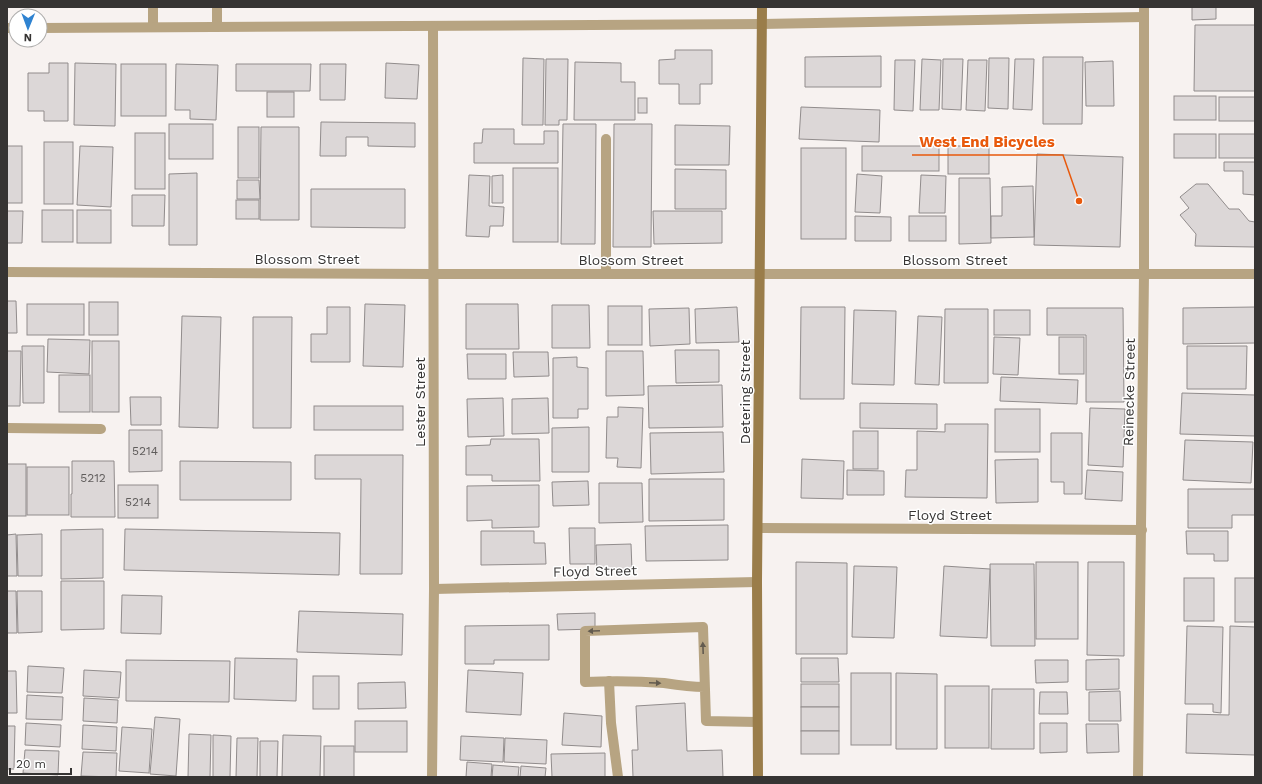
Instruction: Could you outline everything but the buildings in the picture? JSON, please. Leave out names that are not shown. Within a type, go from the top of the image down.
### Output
[{"type":"street","points":[[153,7],[153,28]]},
{"type":"street","points":[[217,7],[217,27]]},
{"type":"street","name":"Detering Street","points":[[758,777],[757,582],[762,7]]},
{"type":"street","points":[[48,28],[762,24],[1144,12]]},
{"type":"street","name":"Reinecke Street","points":[[1138,777],[1142,530],[1144,12]]},
{"type":"street","name":"Lester Street","points":[[432,777],[434,589],[433,26]]},
{"type":"street","points":[[606,139],[606,274]]},
{"type":"street","name":"Blossom Street","points":[[7,272],[433,274],[1255,274]]},
{"type":"street","points":[[7,428],[101,429]]},
{"type":"street","name":"Floyd Street","points":[[758,528],[1142,530]]},
{"type":"street","name":"Floyd Street","points":[[434,589],[757,582]]},
{"type":"street","points":[[704,687],[609,681],[585,682],[585,631],[703,627],[706,721],[757,722]]},
{"type":"street","points":[[609,681],[611,723],[618,777]]},
{"type":"place","name":"West End Bicycles","points":[[1079,201]]}]
